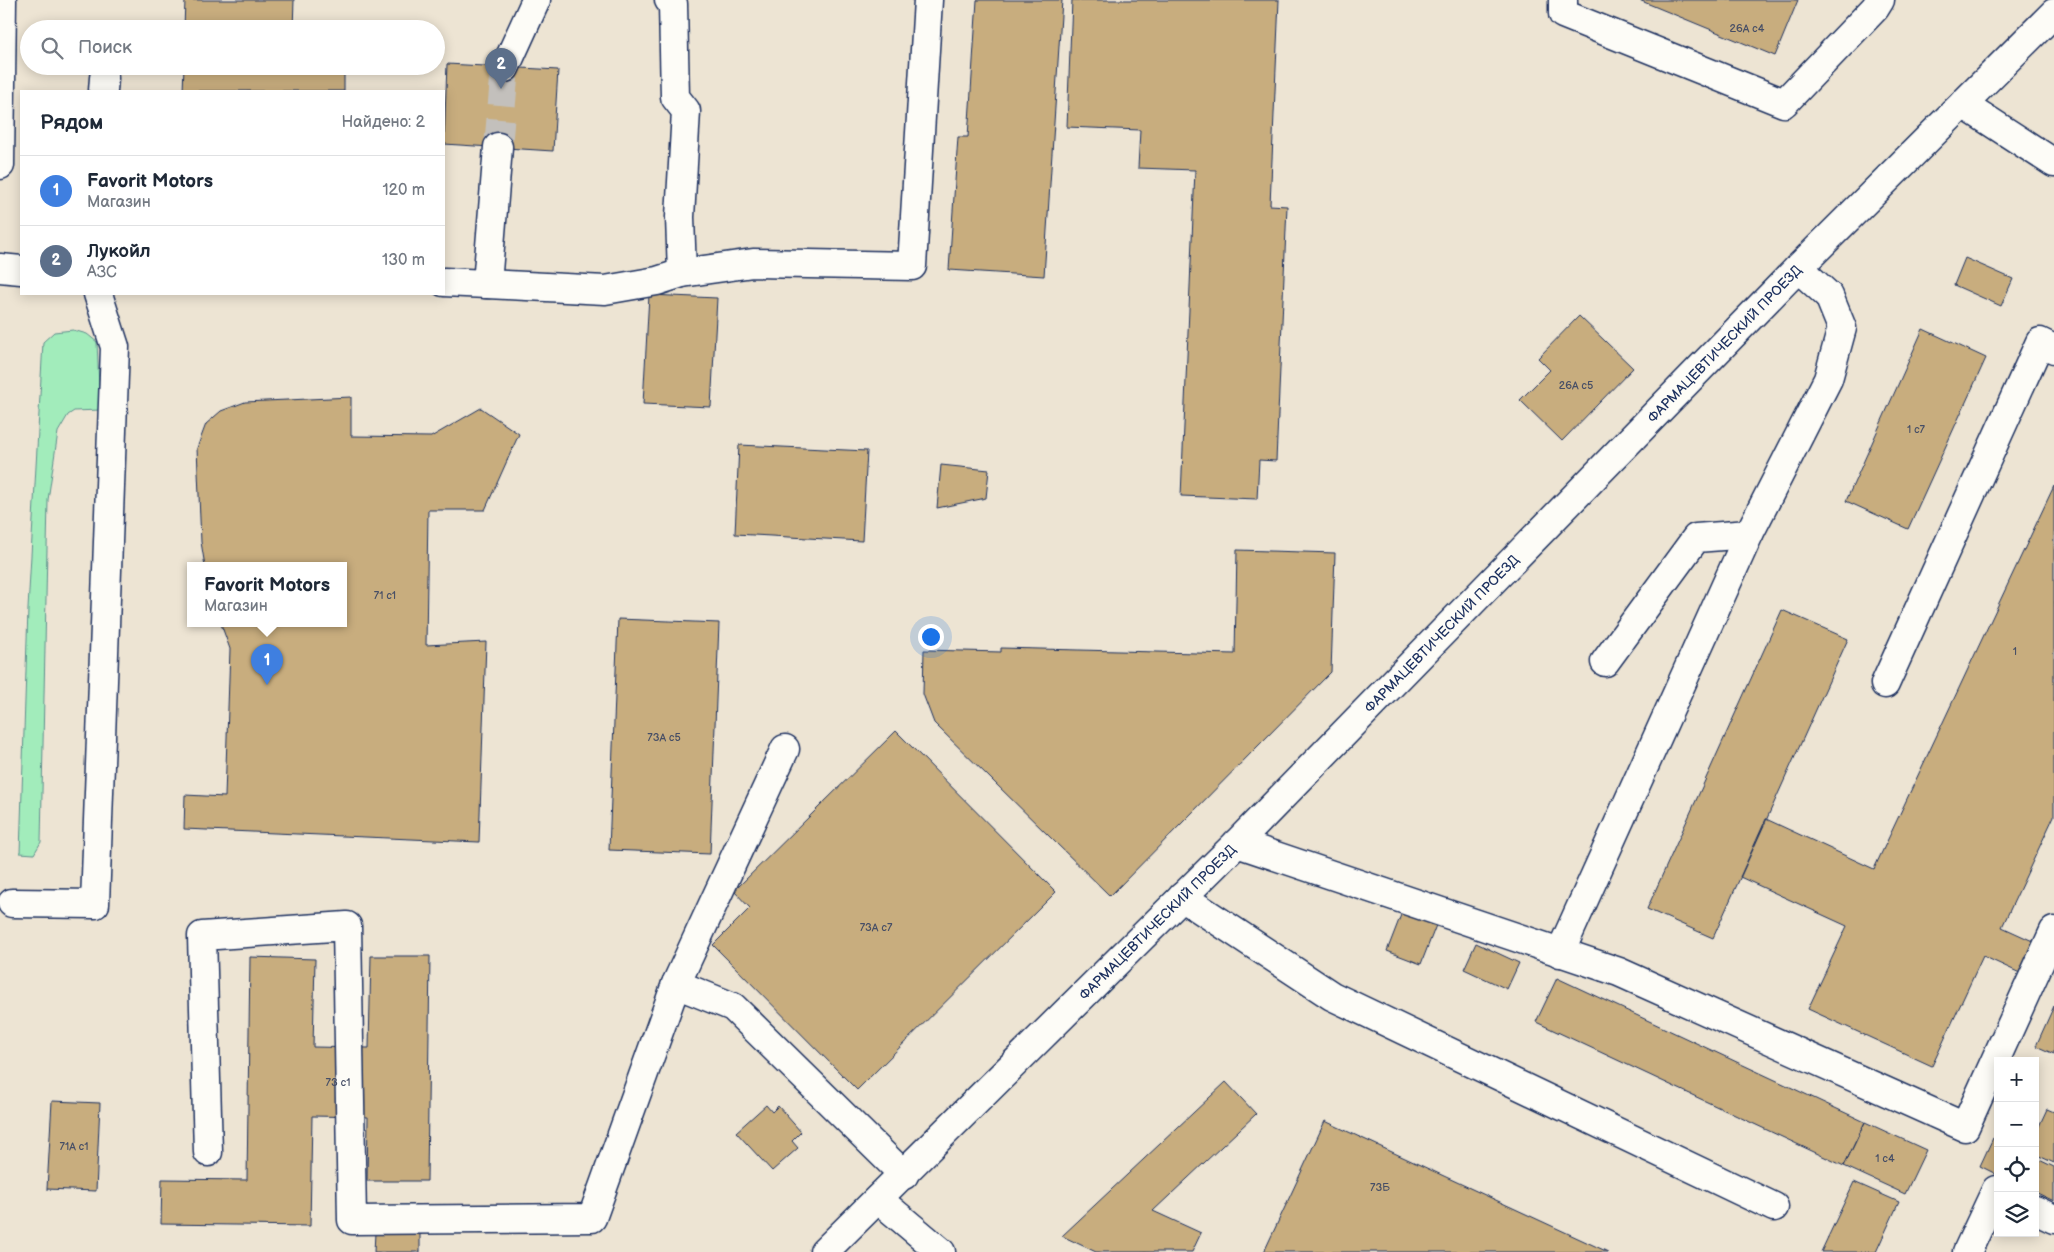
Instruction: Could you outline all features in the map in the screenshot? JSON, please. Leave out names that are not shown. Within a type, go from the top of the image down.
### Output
[{"type":"street","points":[[0,165],[2,0]]},
{"type":"street","points":[[505,68],[536,0]]},
{"type":"street","points":[[669,0],[673,4],[675,97],[686,111],[680,217],[682,273]]},
{"type":"street","points":[[445,282],[605,290],[657,281],[682,273],[753,263],[912,266],[928,0]]},
{"type":"street","points":[[1563,0],[1563,14],[1784,103],[1876,8],[1880,0]]},
{"type":"street","name":"ФАРМАЦЕВТИЧЕСКИЙ ПРОЕЗД","points":[[824,1252],[904,1175],[1237,843],[1798,268],[2054,12]]},
{"type":"street","points":[[1962,104],[2054,163]]},
{"type":"street","points":[[487,284],[498,147]]},
{"type":"street","points":[[0,268],[20,270]]},
{"type":"street","points":[[1560,952],[1750,534],[1828,378],[1842,328],[1829,296],[1798,268]]},
{"type":"street","points":[[12,903],[95,904],[116,347],[98,295]]},
{"type":"street","points":[[1885,684],[2040,342],[2054,348]]},
{"type":"street","points":[[1605,662],[1696,538],[1750,534]]},
{"type":"street","points":[[208,1152],[202,936],[347,926],[352,1220],[592,1218],[676,984],[785,749]]},
{"type":"street","points":[[1237,843],[1619,972],[1965,1127],[2054,931]]},
{"type":"street","points":[[1182,897],[1332,996],[1774,1207]]},
{"type":"street","points":[[676,984],[733,1007],[904,1175]]},
{"type":"street","points":[[1966,1252],[1995,1192]]},
{"type":"street","points":[[878,1198],[941,1252]]},
{"type":"street","points":[[2039,1212],[2054,1219]]},
{"type":"green space","points":[[73,330],[87,334],[97,342],[100,410],[74,411],[68,415],[58,432],[48,500],[41,842],[34,854],[20,853],[28,609],[43,342],[54,332]]},
{"type":"building","points":[[185,0],[294,0],[293,20],[184,20]]},
{"type":"building","points":[[977,0],[1062,0],[1044,276],[949,270],[958,137],[968,137]]},
{"type":"building","points":[[1072,0],[1279,0],[1270,205],[1287,206],[1276,461],[1259,460],[1257,499],[1181,496],[1195,170],[1138,168],[1140,130],[1067,127]]},
{"type":"building","points":[[1639,0],[1798,0],[1775,56]]},
{"type":"building","points":[[447,64],[558,70],[553,151],[445,144]]},
{"type":"building","points":[[184,75],[344,75],[344,90],[183,90]]},
{"type":"building","points":[[1965,258],[2013,279],[2001,306],[1954,285]]},
{"type":"building","points":[[649,295],[717,298],[711,407],[643,404]]},
{"type":"building","points":[[1579,316],[1633,368],[1562,441],[1520,400],[1550,370],[1538,358]]},
{"type":"building","points":[[1923,329],[1986,358],[1908,529],[1846,501]]},
{"type":"building","points":[[351,397],[351,436],[431,437],[481,408],[519,434],[485,510],[428,510],[426,645],[486,642],[479,842],[184,829],[185,795],[225,797],[230,649],[222,627],[347,627],[347,562],[204,562],[201,542],[197,448],[206,424],[221,411],[245,402]]},
{"type":"building","points":[[739,445],[867,451],[862,541],[735,534]]},
{"type":"building","points":[[941,465],[989,470],[986,498],[937,508]]},
{"type":"building","points":[[2054,486],[2054,816],[2002,927],[2037,943],[2022,974],[1983,956],[1932,1066],[1808,1009],[1847,926],[1740,877],[1766,819],[1874,869]]},
{"type":"building","points":[[1237,550],[1335,553],[1331,672],[1110,896],[934,723],[923,694],[924,650],[1001,652],[1001,648],[1235,654]]},
{"type":"building","points":[[1782,610],[1848,639],[1713,938],[1647,909]]},
{"type":"building","points":[[618,619],[719,623],[710,854],[609,850]]},
{"type":"building","points":[[896,731],[1056,892],[857,1090],[713,945],[750,908],[734,891]]},
{"type":"building","points":[[1404,907],[1438,920],[1421,964],[1387,951]]},
{"type":"building","points":[[1476,943],[1519,963],[1507,989],[1464,969]]},
{"type":"building","points":[[371,956],[430,956],[427,1181],[367,1181],[368,1117],[312,1116],[310,1226],[161,1224],[162,1179],[247,1180],[250,957],[315,959],[313,1047],[369,1048]]},
{"type":"building","points":[[1557,978],[1865,1122],[1844,1166],[1536,1022]]},
{"type":"building","points":[[2054,1006],[2054,1054],[2036,1046]]},
{"type":"building","points":[[1226,1082],[1256,1114],[1153,1211],[1201,1233],[1192,1252],[1096,1252],[1062,1236]]},
{"type":"building","points":[[52,1101],[100,1103],[96,1191],[47,1189]]},
{"type":"building","points":[[766,1105],[772,1112],[778,1106],[801,1132],[792,1141],[798,1148],[772,1171],[736,1132]]},
{"type":"building","points":[[2047,1109],[2054,1112],[2054,1163],[2039,1156],[2039,1126]]},
{"type":"building","points":[[1325,1121],[1608,1252],[1264,1252]]},
{"type":"building","points":[[1865,1122],[1926,1150],[1905,1194],[1844,1166]]},
{"type":"building","points":[[1993,1138],[1994,1138],[1994,1173],[1980,1166]]},
{"type":"building","points":[[2039,1160],[2054,1167],[2054,1201],[2039,1194]]},
{"type":"building","points":[[1854,1182],[1899,1202],[1876,1252],[1821,1252]]},
{"type":"building","points":[[375,1233],[420,1234],[420,1252],[374,1252]]},
{"type":"tunnel","points":[[498,147],[505,68]]},
{"type":"place","name":"Лукойл","points":[[501,89]]},
{"type":"place","name":"Favorit Motors","points":[[267,685]]}]
